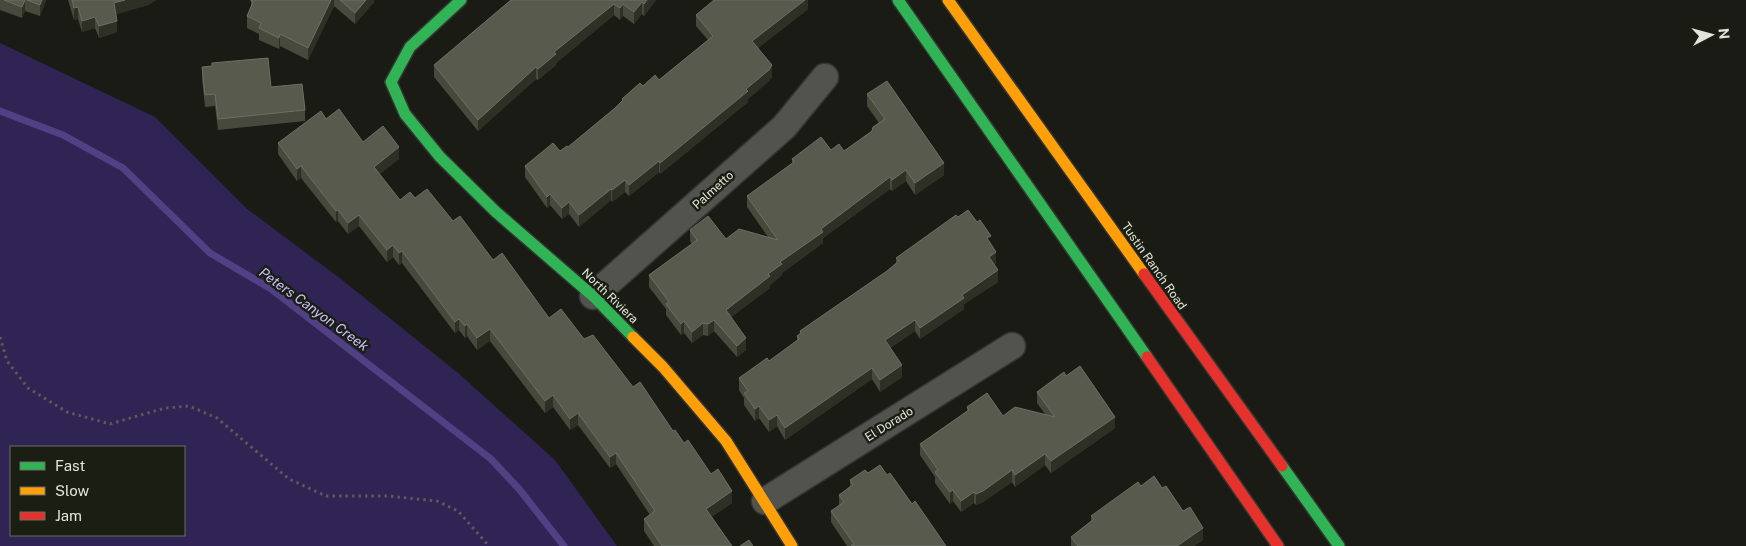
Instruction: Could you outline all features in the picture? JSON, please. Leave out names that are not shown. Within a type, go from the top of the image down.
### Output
[{"type":"main road","points":[[898,0],[1278,546]]},
{"type":"main road","name":"Tustin Ranch Road","points":[[948,0],[1339,546]]},
{"type":"main road","name":"North Riviera","points":[[454,2],[410,47],[391,82],[405,114],[440,157],[496,212],[593,296],[663,367],[726,441],[792,546]]},
{"type":"street","name":"Palmetto","points":[[593,296],[784,128],[825,77]]},
{"type":"street","name":"El Dorado","points":[[765,501],[1012,346]]},
{"type":"path","points":[[0,338],[7,360],[28,388],[67,412],[110,424],[165,408],[189,406],[217,418],[289,479],[326,496],[388,496],[437,501],[458,511],[489,546]]},
{"type":"shaded area","points":[[0,43],[155,117],[246,208],[341,279],[458,373],[555,460],[617,546],[0,546]]},
{"type":"building","points":[[4,0],[25,0],[22,7]]},
{"type":"building","points":[[27,0],[42,0],[40,5]]},
{"type":"building","points":[[72,0],[125,0],[114,3],[117,21],[99,26],[95,17],[82,21],[78,7],[74,8]]},
{"type":"building","points":[[251,0],[331,0],[308,48],[280,34],[279,38],[259,28],[261,23],[247,16],[253,2]]},
{"type":"building","points":[[340,0],[366,0],[355,13]]},
{"type":"building","points":[[511,0],[647,0],[644,4],[642,2],[634,12],[623,4],[620,8],[614,4],[554,52],[556,54],[538,69],[536,67],[478,120],[434,65]]},
{"type":"building","points":[[714,0],[805,0],[752,41],[772,65],[769,70],[746,89],[748,91],[660,163],[659,161],[629,185],[625,180],[579,215],[569,202],[562,208],[550,194],[547,197],[525,166],[553,143],[560,151],[568,147],[615,108],[640,83],[643,86],[655,75],[659,80],[713,36],[696,15]]},
{"type":"building","points":[[268,58],[271,87],[302,84],[305,110],[218,119],[215,94],[205,95],[202,67],[212,66],[212,63]]},
{"type":"building","points":[[887,81],[944,163],[915,183],[906,170],[892,180],[890,177],[821,229],[823,232],[780,262],[782,264],[768,274],[770,276],[726,310],[746,338],[737,346],[714,320],[708,324],[703,323],[692,332],[684,321],[681,324],[666,304],[669,302],[649,275],[697,240],[690,230],[708,216],[726,239],[739,229],[778,240],[747,196],[794,162],[792,159],[821,137],[831,150],[839,144],[844,151],[872,131],[873,127],[885,119],[867,94]]},
{"type":"building","points":[[339,109],[363,142],[383,126],[399,147],[374,167],[400,200],[410,192],[415,198],[427,189],[453,221],[460,216],[493,260],[502,253],[549,318],[561,309],[584,339],[593,335],[633,387],[640,382],[673,431],[675,430],[684,443],[688,440],[711,474],[718,469],[732,491],[706,509],[732,546],[662,546],[644,519],[655,511],[616,453],[610,457],[578,413],[570,419],[553,395],[545,401],[490,329],[477,338],[467,324],[465,326],[459,319],[455,322],[402,251],[399,253],[393,245],[387,250],[359,215],[348,223],[338,210],[336,211],[301,166],[297,169],[278,143],[321,111],[326,119]]},
{"type":"building","points":[[968,210],[977,222],[980,220],[991,236],[987,238],[996,252],[989,257],[998,270],[962,295],[964,298],[920,328],[915,320],[885,340],[902,365],[880,380],[872,368],[785,428],[777,415],[769,420],[759,406],[755,409],[744,393],[748,391],[739,378],[767,358],[769,361],[799,339],[797,336],[801,333],[800,331],[887,271],[899,261],[896,258],[956,215],[958,217]]},
{"type":"building","points":[[1080,366],[1115,417],[1051,461],[1045,454],[1015,475],[1012,470],[983,491],[976,494],[974,492],[961,501],[953,490],[950,492],[935,472],[938,470],[920,444],[969,410],[967,407],[987,393],[1003,416],[1015,407],[1055,417],[1037,392],[1064,372],[1066,376]]},
{"type":"building","points":[[880,465],[887,475],[890,473],[912,504],[915,501],[946,546],[851,546],[854,544],[831,511],[844,502],[839,495],[853,485],[850,480],[865,470],[868,473]]},
{"type":"building","points":[[1154,476],[1162,488],[1166,486],[1183,511],[1190,507],[1203,528],[1177,546],[1078,546],[1071,537],[1094,519],[1091,516],[1138,482],[1141,486]]},
{"type":"building","points":[[749,540],[753,546],[740,546]]},
{"type":"waterway","name":"Peters Canyon Creek","points":[[0,111],[63,135],[123,168],[210,253],[271,289],[491,459],[519,489],[564,546]]},
{"type":"traffic: fast","points":[[461,0],[410,47],[391,82],[405,114],[440,157],[496,212],[593,296],[633,337]]},
{"type":"traffic: fast","points":[[898,0],[1147,357]]},
{"type":"traffic: fast","points":[[1282,466],[1339,546]]},
{"type":"traffic: slow","points":[[948,0],[1144,274]]},
{"type":"traffic: slow","points":[[633,337],[663,367],[726,441],[792,546]]},
{"type":"traffic: jam","points":[[1144,274],[1282,466]]},
{"type":"traffic: jam","points":[[1147,357],[1278,546]]}]
